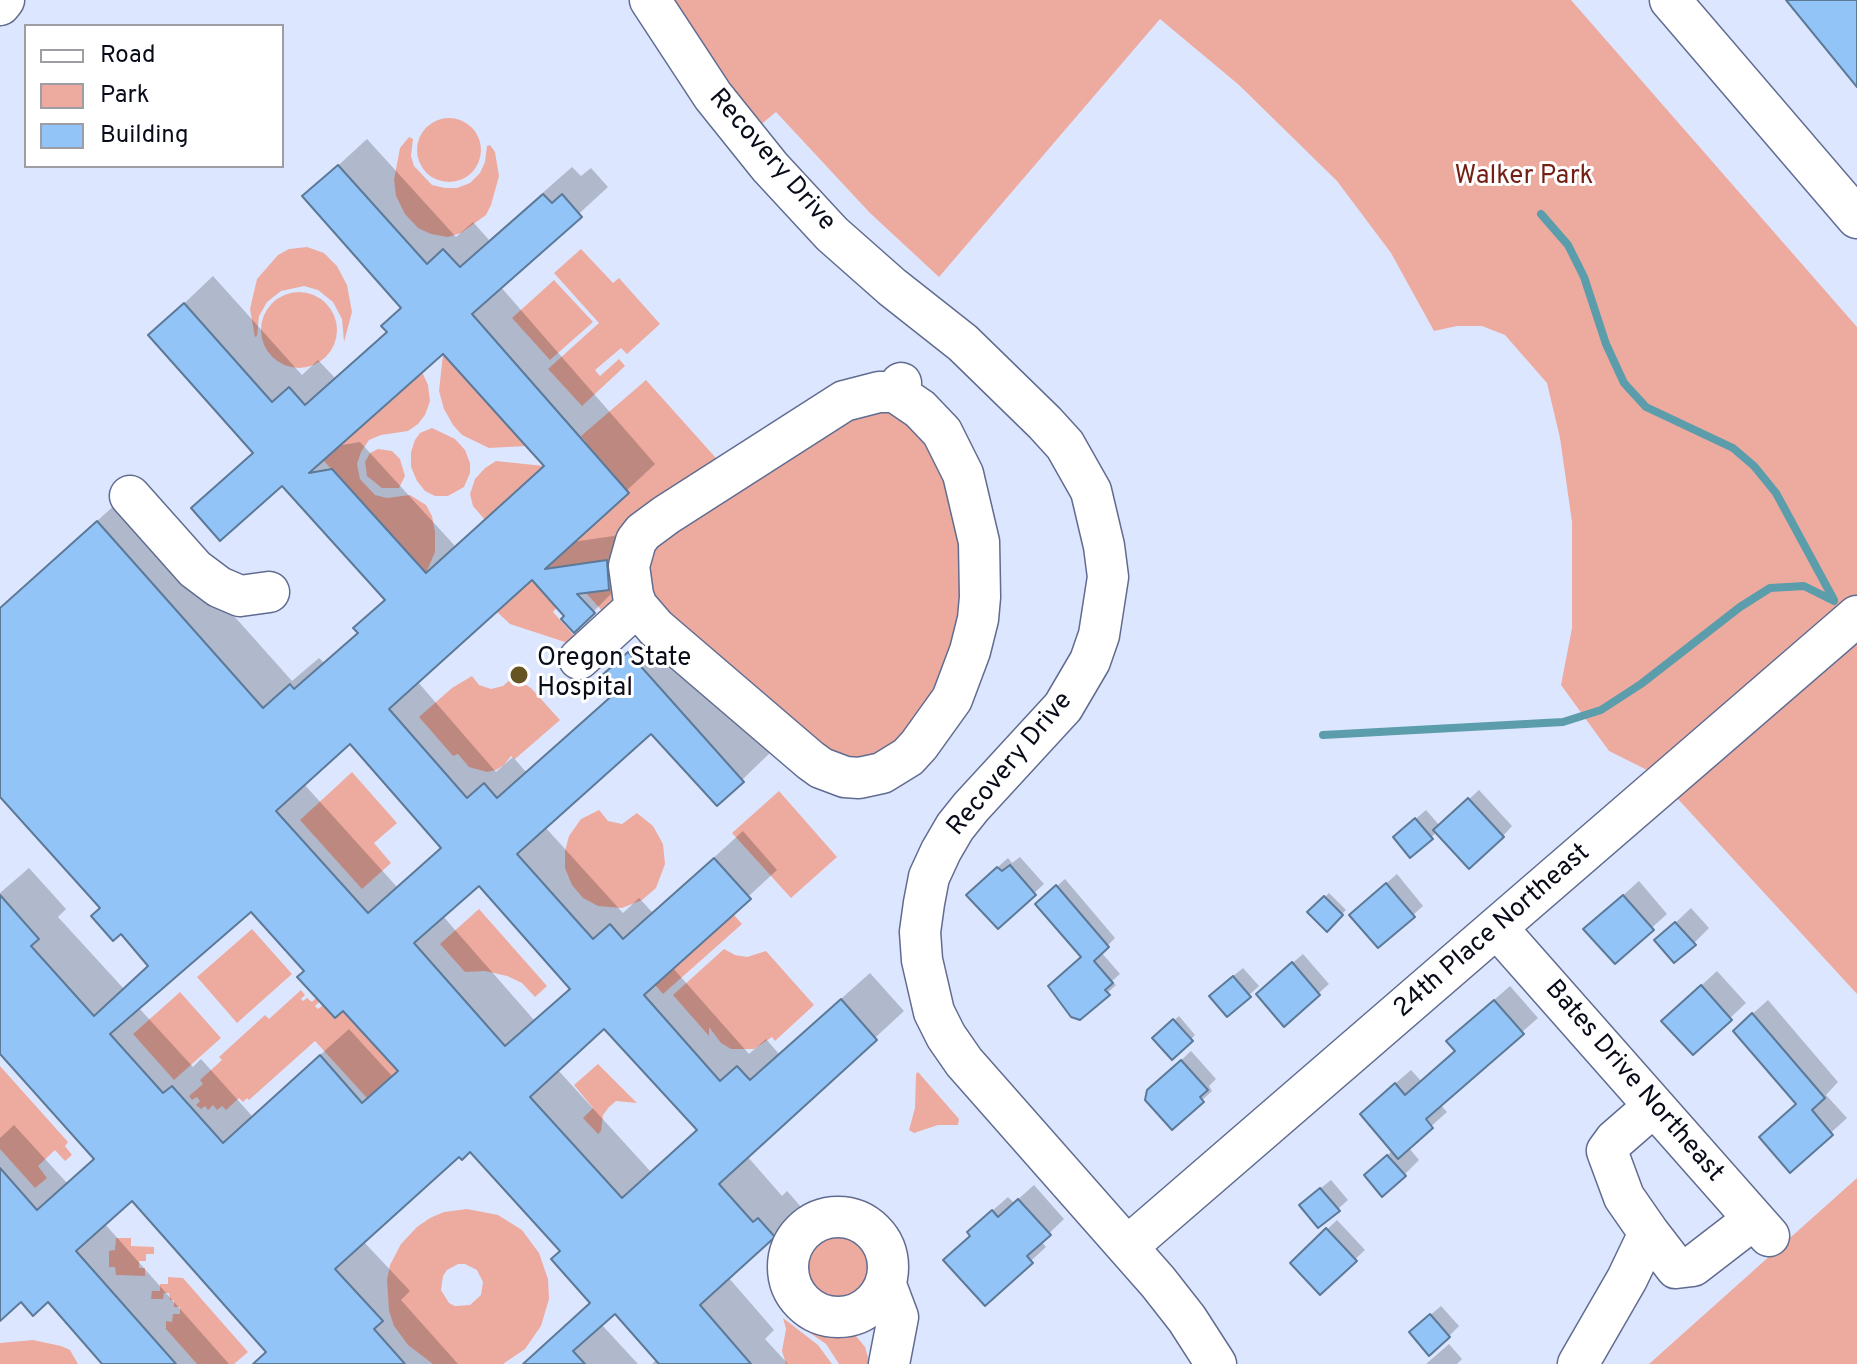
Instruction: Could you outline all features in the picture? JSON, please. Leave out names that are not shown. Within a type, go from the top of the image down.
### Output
[{"type":"street","points":[[0,5],[4,0]]},
{"type":"street","name":"Recovery Drive","points":[[650,0],[713,96],[770,167],[832,234],[963,343],[1045,423],[1065,445],[1091,491],[1108,577],[1099,635],[1090,661],[1063,707],[955,827],[929,877],[920,932],[922,960],[934,1012],[964,1062],[1128,1246],[1187,1319],[1216,1364]]},
{"type":"street","points":[[1670,0],[1857,218]]},
{"type":"street","points":[[898,388],[942,432],[957,458],[976,521],[981,569],[978,619],[960,680],[944,712],[908,757],[882,773],[859,778],[835,775],[821,768],[656,628],[637,606],[630,579],[631,553],[636,541],[653,524],[844,401],[898,388]]},
{"type":"street","points":[[130,496],[195,569],[219,587],[240,596],[269,592]]},
{"type":"street","points":[[579,659],[637,606]]},
{"type":"street","name":"24th Place Northeast","points":[[1128,1246],[1857,616]]},
{"type":"street","name":"Bates Drive Northeast","points":[[1497,928],[1761,1228],[1693,1266],[1676,1268],[1649,1233]]},
{"type":"street","points":[[1578,1364],[1627,1279],[1649,1233],[1624,1197],[1607,1151],[1615,1140],[1654,1106]]},
{"type":"street","points":[[886,1285],[898,1317],[889,1364]]},
{"type":"green space","name":"Walker Park","points":[[669,0],[1571,0],[1857,327],[1857,994],[1655,774],[1609,751],[1561,685],[1572,628],[1572,522],[1560,438],[1547,383],[1505,335],[1482,326],[1457,326],[1434,331],[1391,253],[1337,181],[1239,85],[1160,19],[939,277],[870,213],[776,112],[758,127]]},
{"type":"green space","points":[[449,118],[461,120],[472,127],[479,138],[479,162],[472,173],[461,180],[449,182],[437,180],[426,173],[419,162],[417,150],[419,138],[426,127],[437,120]]},
{"type":"green space","points":[[409,137],[413,139],[411,156],[414,166],[432,185],[445,188],[470,183],[480,173],[487,146],[490,145],[495,152],[499,176],[486,215],[461,233],[448,237],[418,228],[405,214],[396,196],[394,180],[400,148]]},
{"type":"green space","points":[[307,247],[324,253],[337,266],[347,285],[352,312],[344,342],[342,319],[333,302],[318,290],[304,286],[281,291],[267,302],[259,316],[255,337],[250,309],[257,279],[278,255],[289,249]]},
{"type":"green space","points":[[581,249],[613,283],[619,278],[660,324],[627,354],[621,348],[595,370],[600,376],[619,359],[625,366],[582,406],[548,369],[599,323],[554,273]]},
{"type":"green space","points":[[554,280],[593,322],[550,360],[512,318]]},
{"type":"green space","points":[[299,292],[313,295],[326,303],[334,316],[337,330],[334,344],[326,357],[313,365],[299,368],[285,365],[272,357],[264,344],[261,330],[264,316],[272,303],[285,295]]},
{"type":"green space","points":[[443,354],[526,446],[489,448],[462,435],[444,409],[439,391]]},
{"type":"green space","points":[[422,372],[430,401],[425,415],[408,431],[369,440],[357,464],[360,479],[375,495],[387,498],[410,495],[426,505],[432,516],[435,552],[426,573],[323,460]]},
{"type":"green space","points":[[646,380],[724,467],[623,557],[593,562],[596,591],[623,589],[605,614],[577,583],[553,612],[577,639],[571,644],[510,624],[497,612],[628,494],[581,436]]},
{"type":"green space","points":[[865,401],[930,426],[975,580],[921,732],[849,770],[646,606],[640,553]]},
{"type":"green space","points":[[432,428],[455,439],[465,450],[470,463],[470,473],[464,487],[448,496],[435,496],[425,491],[411,467],[415,440],[420,433]]},
{"type":"green space","points":[[378,449],[392,451],[400,459],[405,476],[399,488],[382,488],[367,476],[365,462],[370,453]]},
{"type":"green space","points":[[496,461],[544,466],[485,520],[473,506],[470,494],[475,479]]},
{"type":"green space","points":[[472,676],[479,685],[491,689],[503,686],[513,677],[531,688],[560,720],[515,759],[511,756],[496,770],[487,772],[469,767],[458,754],[453,756],[419,717],[452,688]]},
{"type":"green space","points":[[352,772],[397,823],[374,843],[391,863],[362,889],[300,820]]},
{"type":"green space","points":[[779,791],[837,857],[791,898],[732,833]]},
{"type":"green space","points":[[599,810],[608,821],[622,824],[637,813],[653,826],[663,844],[665,864],[656,888],[642,900],[622,908],[598,906],[583,898],[572,885],[565,868],[569,836],[581,819]]},
{"type":"green space","points":[[479,909],[547,986],[535,997],[522,983],[507,976],[485,971],[465,972],[440,944]]},
{"type":"green space","points":[[734,915],[742,924],[663,994],[655,985]]},
{"type":"green space","points":[[252,929],[292,974],[237,1023],[197,977]]},
{"type":"green space","points":[[724,949],[747,957],[766,951],[814,1005],[775,1041],[772,1037],[754,1049],[731,1049],[721,1043],[709,1027],[709,1036],[673,995]]},
{"type":"green space","points":[[301,990],[305,995],[301,999],[303,1001],[307,998],[312,1002],[316,998],[320,1001],[315,1006],[318,1009],[323,1005],[335,1018],[343,1011],[398,1071],[367,1098],[315,1041],[249,1100],[247,1098],[243,1102],[239,1098],[226,1110],[222,1106],[217,1110],[213,1105],[208,1110],[205,1106],[201,1109],[196,1105],[200,1101],[197,1097],[192,1100],[189,1096],[203,1084],[200,1080],[222,1060],[219,1057],[265,1015],[269,1019]]},
{"type":"green space","points":[[180,992],[221,1038],[174,1080],[133,1034]]},
{"type":"green space","points":[[598,1064],[637,1103],[616,1101],[603,1115],[598,1134],[583,1118],[593,1108],[574,1085]]},
{"type":"green space","points":[[0,1066],[68,1142],[65,1146],[72,1155],[65,1161],[55,1150],[38,1166],[47,1178],[35,1188],[0,1149]]},
{"type":"green space","points":[[918,1072],[959,1119],[958,1125],[938,1125],[914,1133],[909,1130],[915,1108]]},
{"type":"green space","points":[[1857,1178],[1857,1364],[1649,1364]]},
{"type":"green space","points":[[467,1209],[498,1215],[522,1230],[539,1253],[548,1279],[549,1299],[541,1326],[525,1349],[503,1364],[433,1364],[408,1345],[394,1326],[389,1311],[387,1280],[390,1265],[401,1244],[417,1227],[444,1212]],"holes":[[[465,1264],[477,1270],[483,1282],[481,1295],[470,1305],[455,1306],[449,1303],[441,1290],[443,1276],[447,1270]]]},
{"type":"green space","points":[[838,1232],[858,1238],[868,1248],[874,1268],[868,1288],[858,1298],[838,1304],[818,1298],[808,1288],[802,1268],[808,1248],[818,1238]]},
{"type":"green space","points":[[116,1238],[131,1238],[131,1246],[154,1247],[154,1254],[146,1254],[146,1261],[139,1261],[139,1268],[145,1268],[145,1276],[116,1275],[115,1267],[109,1267],[109,1251],[115,1250]]},
{"type":"green space","points":[[168,1277],[183,1278],[248,1352],[234,1364],[197,1364],[166,1329],[166,1321],[172,1322],[173,1314],[180,1314],[180,1307],[174,1307],[169,1293],[164,1293],[163,1299],[151,1299],[152,1291],[160,1291],[160,1284],[168,1284]]},
{"type":"green space","points":[[793,1309],[816,1326],[856,1336],[865,1347],[870,1364],[839,1364],[826,1344],[800,1326],[789,1313]]},
{"type":"green space","points":[[783,1318],[818,1345],[832,1364],[786,1364],[782,1351],[786,1329]]},
{"type":"green space","points":[[33,1340],[70,1350],[78,1364],[0,1364],[0,1343]]},
{"type":"building","points":[[1786,0],[1857,0],[1857,87]]},
{"type":"building","name":"Oregon State Hospital","points":[[338,165],[427,264],[443,249],[460,267],[543,194],[552,203],[562,194],[582,217],[472,314],[629,493],[545,569],[607,560],[609,590],[577,594],[595,613],[574,633],[561,619],[564,616],[532,580],[389,709],[467,798],[484,783],[497,798],[615,693],[600,677],[628,652],[744,782],[717,806],[651,734],[517,854],[593,939],[610,924],[623,939],[714,858],[751,899],[644,995],[720,1081],[737,1066],[750,1080],[841,999],[877,1040],[719,1184],[753,1222],[758,1218],[775,1237],[700,1305],[751,1364],[659,1364],[615,1314],[573,1351],[585,1364],[523,1364],[590,1303],[551,1259],[560,1251],[470,1152],[462,1160],[459,1157],[335,1269],[383,1321],[374,1329],[405,1364],[253,1364],[266,1352],[132,1201],[76,1251],[176,1364],[102,1364],[48,1302],[33,1316],[21,1302],[0,1321],[0,1168],[37,1210],[94,1159],[0,1054],[0,895],[39,939],[31,946],[94,1016],[148,966],[121,934],[113,941],[91,916],[100,908],[0,797],[0,608],[97,521],[263,708],[290,684],[294,689],[358,633],[353,628],[385,600],[282,486],[220,541],[191,508],[253,453],[148,335],[184,303],[272,402],[289,387],[305,405],[387,332],[381,326],[401,308],[302,196]],"holes":[[[443,354],[544,466],[426,573],[332,469],[309,473]],[[350,744],[441,848],[368,913],[276,811]],[[479,886],[570,989],[505,1046],[414,943]],[[251,912],[304,971],[297,977],[335,1018],[343,1011],[398,1071],[362,1103],[320,1055],[223,1143],[172,1086],[163,1093],[110,1034]],[[604,1029],[697,1130],[622,1198],[530,1097]]]},
{"type":"building","points":[[1468,798],[1504,837],[1469,869],[1433,830]]},
{"type":"building","points":[[1415,818],[1433,839],[1410,858],[1393,837]]},
{"type":"building","points":[[1010,865],[1036,895],[998,929],[966,895],[997,867],[1002,871]]},
{"type":"building","points":[[1386,883],[1415,917],[1378,948],[1349,915]]},
{"type":"building","points":[[1056,885],[1109,947],[1094,961],[1113,983],[1105,990],[1110,995],[1080,1020],[1071,1017],[1048,986],[1081,957],[1035,904]]},
{"type":"building","points":[[1623,895],[1654,930],[1615,964],[1583,929]]},
{"type":"building","points":[[1324,896],[1343,915],[1327,932],[1307,912]]},
{"type":"building","points":[[1675,922],[1696,945],[1674,963],[1654,940]]},
{"type":"building","points":[[1292,962],[1320,995],[1284,1027],[1256,994]]},
{"type":"building","points":[[1233,976],[1251,997],[1227,1017],[1209,996]]},
{"type":"building","points":[[1701,985],[1732,1020],[1693,1055],[1661,1021]]},
{"type":"building","points":[[1494,1000],[1524,1034],[1426,1119],[1433,1128],[1398,1159],[1360,1114],[1395,1083],[1405,1095],[1455,1051],[1446,1041]]},
{"type":"building","points":[[1752,1013],[1825,1098],[1812,1110],[1833,1135],[1790,1173],[1759,1137],[1796,1104],[1733,1031]]},
{"type":"building","points":[[1173,1019],[1193,1041],[1172,1060],[1152,1038]]},
{"type":"building","points":[[1181,1060],[1208,1090],[1200,1097],[1204,1102],[1172,1130],[1145,1100],[1147,1090]]},
{"type":"building","points":[[1387,1155],[1406,1176],[1382,1197],[1364,1175]]},
{"type":"building","points":[[1320,1188],[1340,1211],[1318,1228],[1299,1205]]},
{"type":"building","points":[[1018,1199],[1051,1235],[1027,1256],[1033,1263],[985,1306],[943,1260],[970,1236],[967,1232],[992,1210],[998,1217]]},
{"type":"building","points":[[1326,1228],[1357,1261],[1320,1295],[1290,1263]]},
{"type":"building","points":[[1430,1314],[1450,1337],[1429,1356],[1409,1332]]},
{"type":"waterway","points":[[1541,214],[1568,245],[1584,277],[1606,344],[1624,383],[1646,407],[1733,448],[1754,466],[1776,493],[1834,600]]},
{"type":"waterway","points":[[1323,735],[1563,722],[1601,710],[1770,588],[1804,586],[1834,601]]},
{"type":"place","name":"Oregon State Hospital","points":[[519,675]]}]
